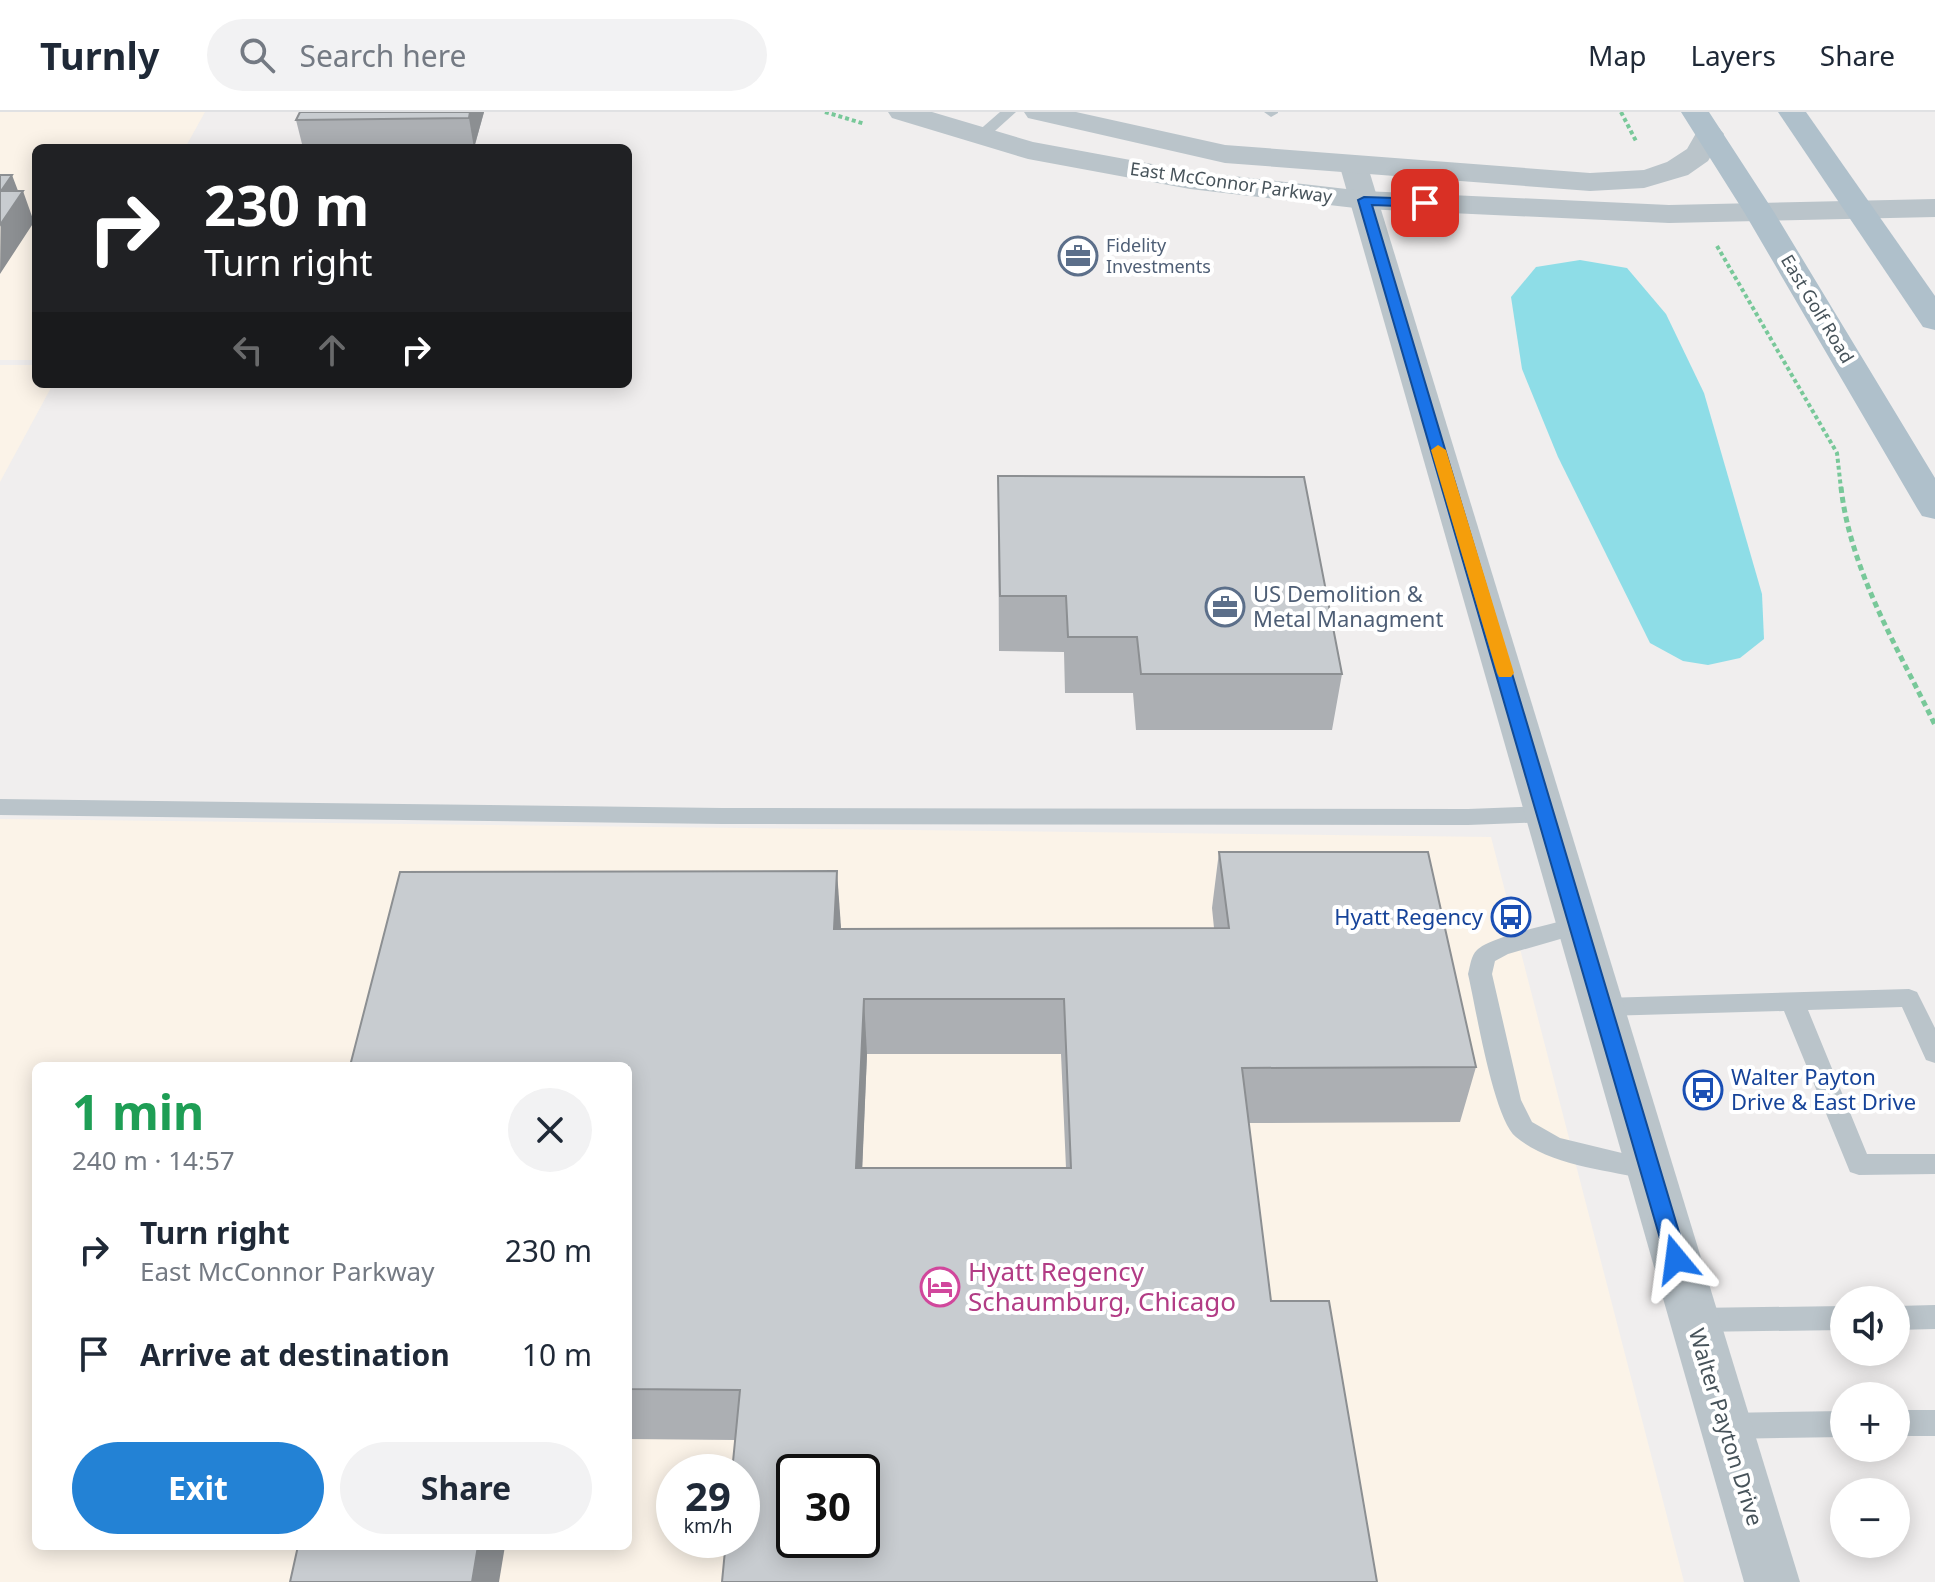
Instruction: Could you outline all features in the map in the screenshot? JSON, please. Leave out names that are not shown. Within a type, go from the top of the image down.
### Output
[{"type":"main road","points":[[1792,112],[1935,320]]},
{"type":"main road","name":"East Golf Road","points":[[1702,123],[1759,212],[1935,508]]},
{"type":"street","name":"East McConnor Parkway","points":[[902,112],[1028,150],[1190,180],[1364,200],[1669,214],[1935,208]]},
{"type":"street","name":"East McConnor Parkway","points":[[1038,112],[1225,154],[1354,167],[1606,182],[1664,175],[1695,159],[1702,123]]},
{"type":"street","name":"Walter Payton Drive","points":[[1354,167],[1548,814],[1772,1582]]},
{"type":"lane","points":[[981,136],[1009,112]]},
{"type":"lane","points":[[0,807],[754,816],[1468,817],[1548,814]]},
{"type":"lane","points":[[1580,925],[1501,947],[1485,956],[1480,974],[1509,1100],[1523,1129],[1554,1147],[1650,1169]]},
{"type":"lane","points":[[1604,1007],[1909,998],[1935,1053]]},
{"type":"lane","points":[[1793,1003],[1859,1165],[1935,1164]]},
{"type":"lane","points":[[1910,1318],[1935,1317]]},
{"type":"lane","points":[[1694,1320],[1830,1318]]},
{"type":"lane","points":[[1910,1423],[1935,1423]]},
{"type":"lane","points":[[1725,1426],[1830,1424]]},
{"type":"path","points":[[1718,248],[1837,453],[1845,524],[1873,596],[1935,725]]},
{"type":"shaded area","points":[[0,112],[205,112],[187,144],[32,144],[32,360],[0,360]]},
{"type":"shaded area","points":[[0,365],[32,365],[32,388],[51,388],[0,482]]},
{"type":"shaded area","points":[[0,819],[1491,837],[1684,1582],[0,1582]]},
{"type":"water","points":[[1580,260],[1627,268],[1666,314],[1704,393],[1762,594],[1764,639],[1740,658],[1708,665],[1683,661],[1650,643],[1558,457],[1522,369],[1511,297],[1536,267]]},
{"type":"building","points":[[300,112],[470,112],[469,118],[296,120]]},
{"type":"building","points":[[0,175],[12,175],[1,191],[23,191],[0,225]]},
{"type":"building","points":[[998,476],[1304,477],[1342,674],[1141,674],[1137,637],[1068,637],[1066,596],[1000,596]]},
{"type":"building","name":"Hyatt Regency Schaumburg, Chicago","points":[[1219,852],[1428,852],[1476,1067],[1242,1068],[1271,1301],[1329,1301],[1377,1582],[722,1582],[724,1558],[760,1558],[760,1454],[734,1454],[740,1390],[632,1389],[632,1062],[351,1062],[400,872],[837,871],[834,929],[1229,928]],"holes":[[[864,999],[1064,999],[1071,1168],[856,1168]]]},
{"type":"building","points":[[297,1550],[477,1550],[472,1582],[290,1582]]},
{"type":"slow traffic","points":[[1438,450],[1505,673]]},
{"type":"place","name":"Fidelity Investments","points":[[1078,256]]},
{"type":"place","name":"US Demolition & Metal Managment","points":[[1225,607]]},
{"type":"place","name":"Hyatt Regency","points":[[1511,917]]},
{"type":"place","name":"Walter Payton Drive & East Drive","points":[[1703,1090]]},
{"type":"place","name":"Hyatt Regency Schaumburg, Chicago","points":[[940,1287]]},
{"type":"route","points":[[1425,203],[1364,200],[1548,814],[1676,1259]]}]
